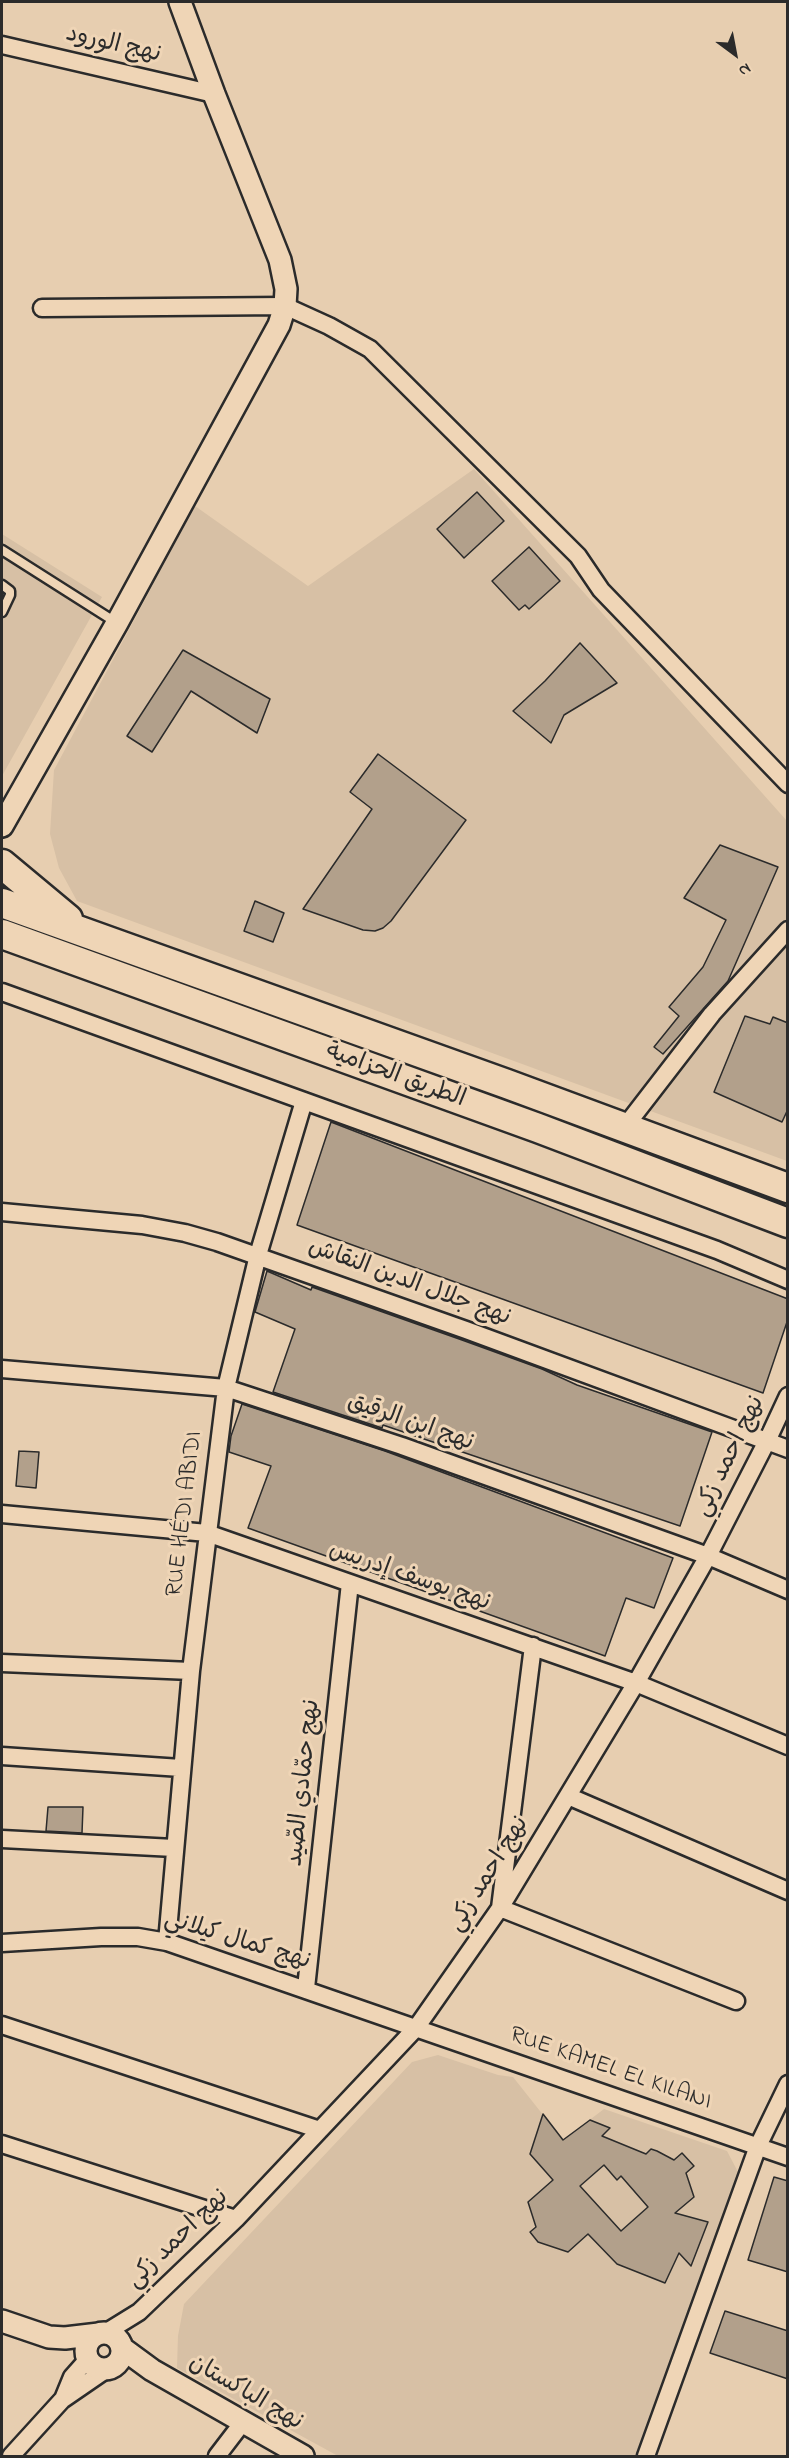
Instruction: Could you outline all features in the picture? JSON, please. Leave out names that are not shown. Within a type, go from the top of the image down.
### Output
[{"type":"highway","points":[[2,864],[55,910],[89,934]]},
{"type":"highway","name":"الطريق الحزامية","points":[[2,903],[788,1188]]},
{"type":"highway","name":"الطريق الحزامية","points":[[2,934],[538,1128],[788,1223]]},
{"type":"street","points":[[2,826],[117,623],[279,325],[285,306],[286,289],[280,260],[180,2]]},
{"type":"street","name":"نهج الورود","points":[[2,45],[214,94]]},
{"type":"street","points":[[42,308],[285,306],[351,338],[383,361],[578,556],[601,590],[788,784]]},
{"type":"street","points":[[624,1128],[712,1014],[788,930]]},
{"type":"street","points":[[2,992],[717,1250],[788,1280]]},
{"type":"street","name":"RUE HÉDI ABIDI","points":[[167,1942],[191,1671],[226,1388],[258,1255],[304,1101]]},
{"type":"street","name":"نهج جلال الدين النقاش","points":[[2,1212],[142,1225],[185,1233],[258,1255],[788,1449]]},
{"type":"street","name":"نهج ابن الرقيق","points":[[2,1368],[226,1388],[402,1446],[708,1556],[788,1590]]},
{"type":"street","name":"نهج احمد زكي","points":[[62,2400],[111,2349],[139,2312],[236,2219],[416,2028],[500,1908],[636,1683],[708,1556],[788,1396]]},
{"type":"street","name":"نهج يوسف إدريس","points":[[2,1514],[207,1533],[636,1683],[788,1746]]},
{"type":"street","name":"نهج حمّادي الصّيد","points":[[306,1988],[350,1583]]},
{"type":"street","points":[[533,1646],[500,1908],[736,2001]]},
{"type":"street","points":[[2,1663],[191,1671]]},
{"type":"street","points":[[2,1756],[182,1768]]},
{"type":"street","points":[[568,1796],[788,1892]]},
{"type":"street","points":[[2,1839],[174,1848]]},
{"type":"street","name":"نهج كمال كيلاني","points":[[2,1943],[100,1937],[138,1937],[167,1942],[306,1988],[416,2028]]},
{"type":"street","points":[[2,2025],[320,2130]]},
{"type":"street","name":"RUE KAMEL EL KILANI","points":[[416,2028],[788,2157]]},
{"type":"street","points":[[646,2457],[758,2146],[788,2084]]},
{"type":"street","points":[[2,2144],[236,2219]]},
{"type":"street","name":"نهج الباكستان","points":[[2,2321],[49,2337],[87,2357]]},
{"type":"street","name":"نهج الباكستان","points":[[49,2337],[74,2337],[111,2349],[303,2457]]},
{"type":"street","points":[[11,2457],[62,2400],[72,2377],[87,2357],[87,2345],[111,2349]]},
{"type":"street","points":[[217,2457],[243,2422]]},
{"type":"lane","points":[[2,550],[117,623]]},
{"type":"lane","points":[[2,585],[9,591],[10,596],[2,612]]},
{"type":"shaded area","points":[[474,469],[787,821],[787,1161],[77,901],[59,868],[50,834],[54,770],[195,506],[308,586]]},
{"type":"shaded area","points":[[2,534],[102,597],[2,776]]},
{"type":"shaded area","points":[[438,2055],[498,2075],[513,2077],[563,2140],[604,2109],[727,2151],[738,2172],[638,2456],[338,2456],[177,2368],[178,2336],[184,2304],[412,2062]]},
{"type":"building","points":[[477,492],[504,521],[464,558],[437,529]]},
{"type":"building","points":[[529,547],[560,581],[529,609],[525,605],[519,610],[492,581]]},
{"type":"building","points":[[580,643],[617,683],[564,715],[551,743],[513,711]]},
{"type":"building","points":[[183,650],[270,699],[257,733],[191,691],[152,752],[127,736]]},
{"type":"building","points":[[378,754],[466,820],[391,921],[375,931],[363,930],[303,909],[372,809],[350,792]]},
{"type":"building","points":[[720,845],[778,867],[728,981],[663,1054],[654,1047],[679,1016],[669,1007],[703,967],[726,920],[684,898]]},
{"type":"building","points":[[255,901],[284,913],[273,942],[244,931]]},
{"type":"building","points":[[745,1016],[770,1024],[773,1017],[788,1023],[788,1109],[782,1122],[714,1092]]},
{"type":"building","points":[[331,1122],[788,1299],[788,1319],[763,1393],[297,1225]]},
{"type":"building","points":[[267,1271],[311,1290],[312,1287],[462,1340],[542,1369],[577,1385],[712,1432],[680,1526],[383,1425],[382,1428],[273,1392],[295,1329],[255,1312]]},
{"type":"building","points":[[242,1404],[385,1451],[673,1558],[654,1608],[626,1598],[605,1656],[248,1528],[271,1466],[229,1452],[231,1436]]},
{"type":"building","points":[[19,1451],[39,1452],[36,1488],[16,1486]]},
{"type":"building","points":[[48,1807],[83,1807],[82,1833],[46,1831]]},
{"type":"building","points":[[543,2114],[563,2140],[590,2120],[610,2128],[602,2136],[646,2154],[651,2149],[674,2160],[682,2153],[694,2166],[686,2173],[694,2197],[675,2213],[708,2222],[691,2266],[679,2253],[665,2283],[617,2264],[588,2234],[568,2252],[538,2242],[530,2232],[536,2227],[528,2202],[553,2180],[530,2154]],"holes":[[[604,2165],[617,2180],[621,2176],[648,2207],[621,2231],[580,2186]]]},
{"type":"building","points":[[774,2177],[788,2181],[788,2272],[748,2260]]},
{"type":"building","points":[[725,2311],[788,2331],[788,2379],[710,2353]]}]
